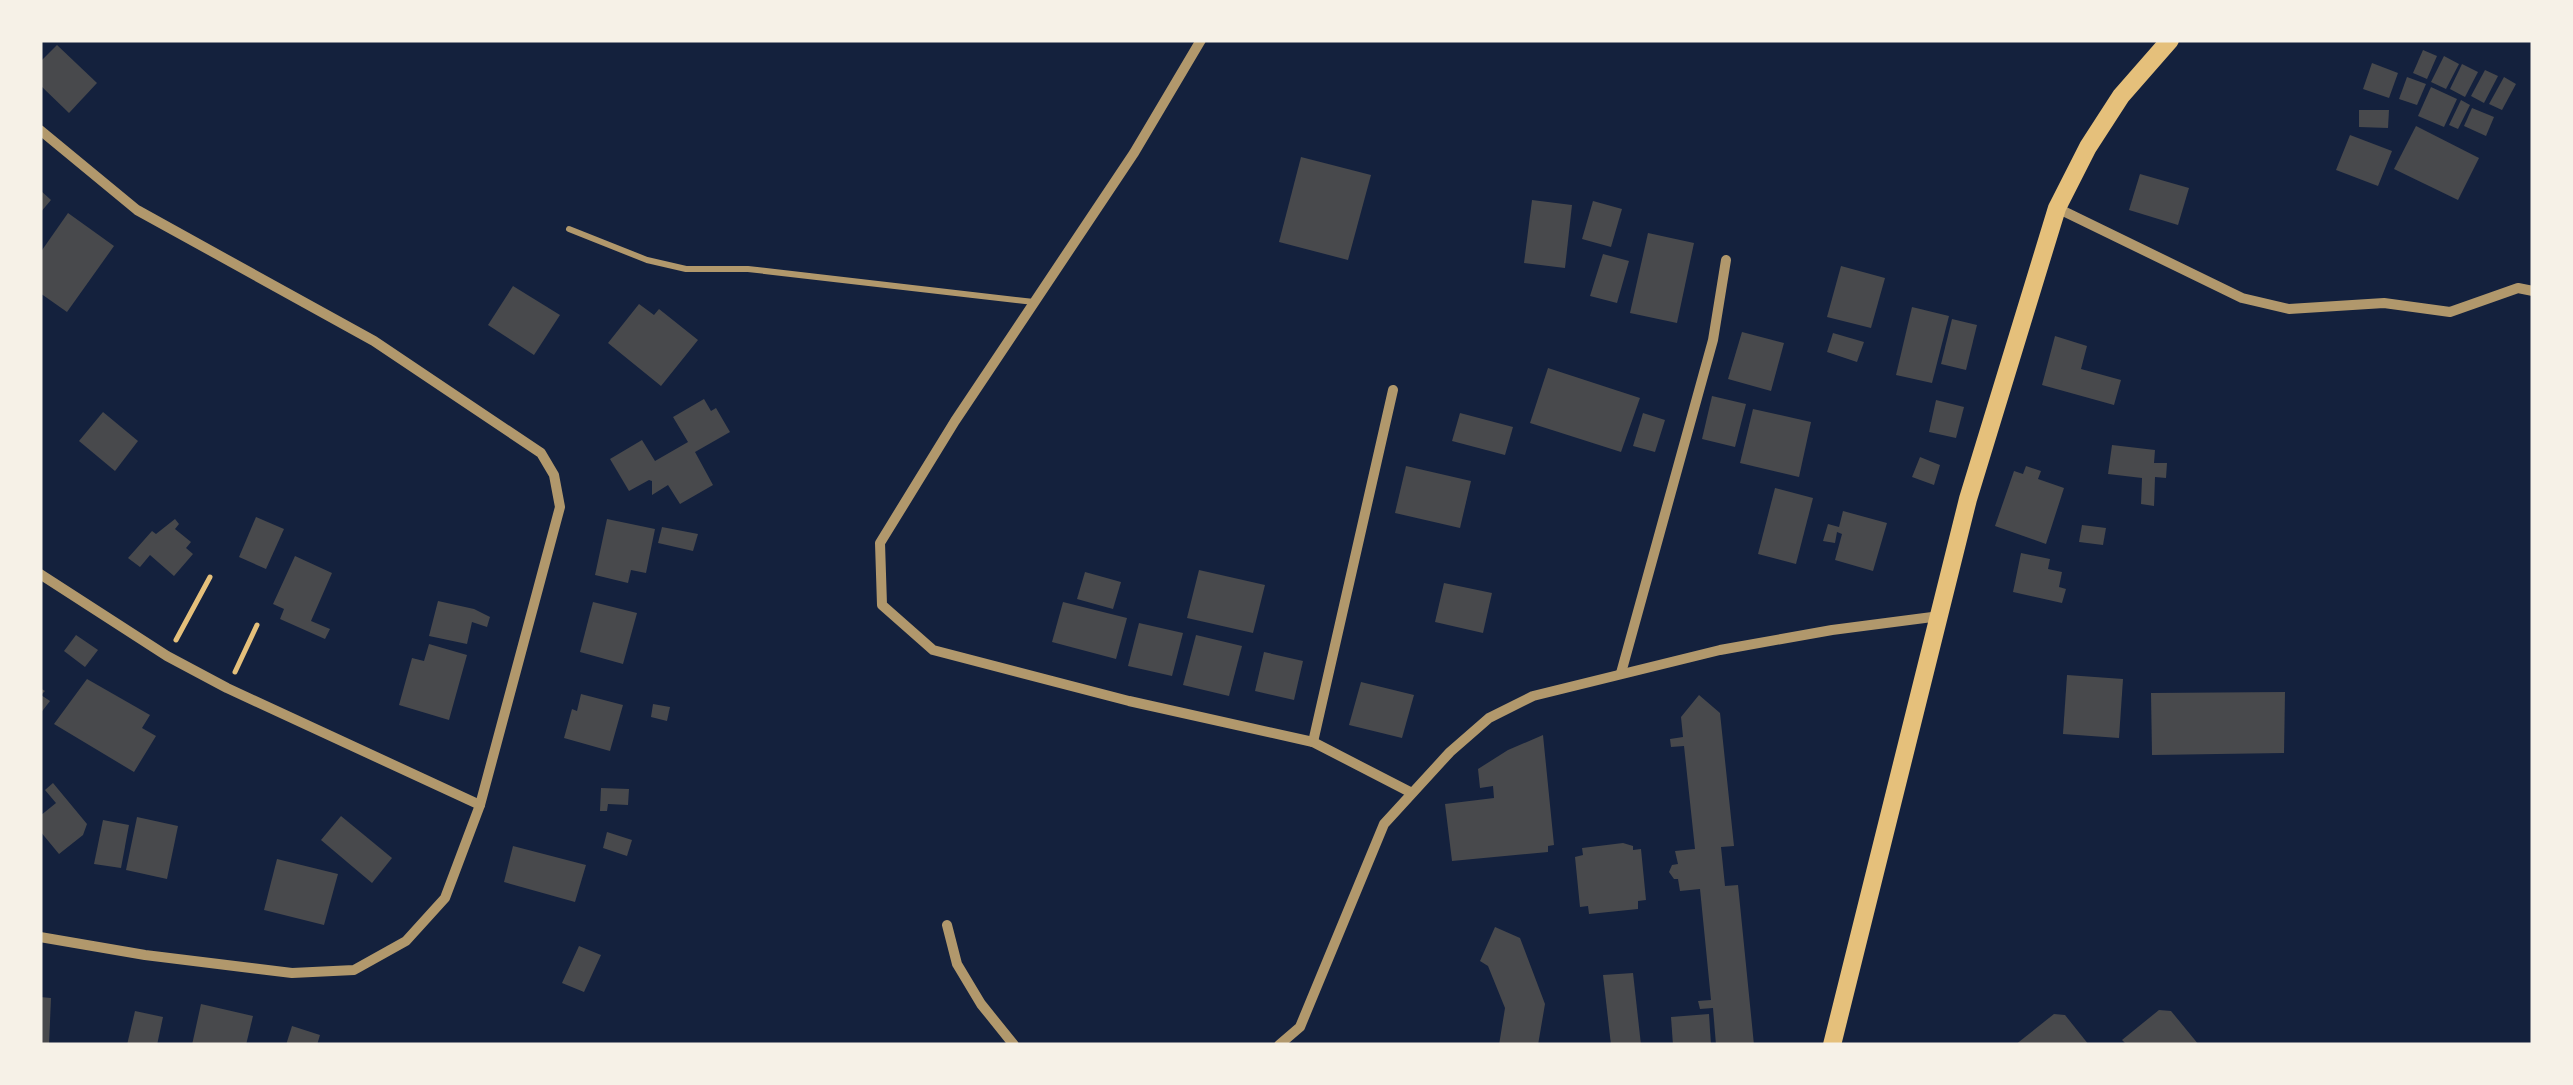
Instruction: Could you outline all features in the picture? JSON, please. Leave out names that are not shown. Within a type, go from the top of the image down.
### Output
[{"type":"main road","points":[[1832,1045],[1968,498],[2058,208],[2088,147],[2121,96],[2170,40]]},
{"type":"street","points":[[1201,40],[1134,154],[1034,302],[880,544],[882,605],[933,650],[1313,742],[1410,792]]},
{"type":"street","points":[[40,130],[137,210],[374,341],[541,453],[554,476],[560,507],[480,805],[445,898],[406,942],[354,970],[292,974],[145,956],[40,937]]},
{"type":"street","points":[[2058,208],[2242,298],[2289,309],[2384,303],[2450,312],[2518,288],[2533,292]]},
{"type":"street","points":[[1621,673],[1712,340],[1726,260]]},
{"type":"street","points":[[1313,742],[1393,390]]},
{"type":"street","points":[[40,574],[167,656],[227,688],[480,805]]},
{"type":"street","points":[[1279,1045],[1300,1027],[1384,824],[1410,792],[1489,718],[1533,696],[1621,673],[1795,636],[1940,616]]},
{"type":"street","points":[[946,925],[957,964],[981,1004],[1014,1045]]},
{"type":"lane","points":[[569,229],[647,260],[686,269],[821,276],[1034,302]]},
{"type":"path","points":[[167,656],[210,577]]},
{"type":"path","points":[[227,688],[257,625]]},
{"type":"building","points":[[57,45],[97,83],[69,113],[40,85],[40,62]]},
{"type":"building","points":[[2423,50],[2437,56],[2427,79],[2413,73]]},
{"type":"building","points":[[2444,56],[2459,64],[2446,89],[2431,82]]},
{"type":"building","points":[[2372,63],[2398,73],[2389,98],[2363,89]]},
{"type":"building","points":[[2462,64],[2478,72],[2465,97],[2450,89]]},
{"type":"building","points":[[2485,70],[2498,76],[2484,103],[2471,96]]},
{"type":"building","points":[[2407,77],[2426,84],[2417,105],[2399,99]]},
{"type":"building","points":[[2504,77],[2516,84],[2502,110],[2489,104]]},
{"type":"building","points":[[2431,87],[2457,99],[2444,127],[2418,116]]},
{"type":"building","points":[[2461,100],[2470,105],[2458,129],[2449,125]]},
{"type":"building","points":[[2472,108],[2494,117],[2486,136],[2464,126]]},
{"type":"building","points":[[2359,110],[2389,110],[2388,128],[2359,127]]},
{"type":"building","points":[[2416,126],[2479,158],[2458,200],[2394,169]]},
{"type":"building","points":[[2350,135],[2392,151],[2378,186],[2336,170]]},
{"type":"building","points":[[1301,157],[1371,175],[1348,260],[1279,242]]},
{"type":"building","points":[[2140,174],[2189,188],[2178,225],[2129,210]]},
{"type":"building","points":[[40,190],[51,200],[40,213]]},
{"type":"building","points":[[1532,200],[1572,205],[1565,268],[1524,263]]},
{"type":"building","points":[[1593,201],[1622,209],[1611,247],[1582,239]]},
{"type":"building","points":[[68,213],[114,246],[67,312],[40,293],[40,253]]},
{"type":"building","points":[[1648,233],[1694,243],[1677,323],[1630,313]]},
{"type":"building","points":[[1603,254],[1629,261],[1617,303],[1590,296]]},
{"type":"building","points":[[1841,266],[1885,278],[1871,328],[1827,317]]},
{"type":"building","points":[[513,286],[560,315],[534,355],[488,325]]},
{"type":"building","points":[[639,304],[654,315],[659,309],[698,340],[661,386],[608,343]]},
{"type":"building","points":[[1912,307],[1949,316],[1932,383],[1896,375]]},
{"type":"building","points":[[1952,319],[1977,325],[1966,370],[1941,364]]},
{"type":"building","points":[[1742,332],[1784,343],[1771,391],[1728,379]]},
{"type":"building","points":[[1833,333],[1864,342],[1857,362],[1827,352]]},
{"type":"building","points":[[2055,336],[2087,346],[2081,369],[2121,380],[2114,405],[2042,385]]},
{"type":"building","points":[[1548,368],[1640,398],[1621,452],[1530,423]]},
{"type":"building","points":[[1712,396],[1746,404],[1735,447],[1702,439]]},
{"type":"building","points":[[704,399],[711,411],[716,408],[730,432],[695,452],[713,485],[680,504],[668,485],[652,495],[649,480],[629,491],[610,459],[642,440],[655,461],[688,442],[673,417]]},
{"type":"building","points":[[1936,400],[1964,407],[1956,438],[1929,432]]},
{"type":"building","points":[[1753,409],[1811,422],[1799,477],[1740,463]]},
{"type":"building","points":[[103,412],[138,441],[115,471],[79,441]]},
{"type":"building","points":[[1460,413],[1513,427],[1505,455],[1452,441]]},
{"type":"building","points":[[1643,413],[1665,420],[1655,452],[1633,446]]},
{"type":"building","points":[[2112,445],[2155,450],[2154,463],[2167,463],[2166,478],[2155,477],[2154,506],[2141,504],[2142,478],[2108,474]]},
{"type":"building","points":[[1920,457],[1940,465],[1934,485],[1912,477]]},
{"type":"building","points":[[1406,466],[1471,481],[1460,528],[1395,513]]},
{"type":"building","points":[[2026,466],[2041,471],[2038,479],[2064,488],[2046,544],[1995,526],[2014,471],[2023,474]]},
{"type":"building","points":[[1775,488],[1813,498],[1796,564],[1758,554]]},
{"type":"building","points":[[1843,511],[1887,523],[1873,571],[1835,560],[1842,534],[1837,532],[1835,543],[1823,541],[1828,524],[1839,527]]},
{"type":"building","points":[[256,517],[284,529],[266,569],[239,557]]},
{"type":"building","points":[[175,519],[179,524],[175,529],[191,542],[186,548],[193,554],[174,576],[150,555],[140,567],[128,558],[152,531],[156,534]]},
{"type":"building","points":[[607,519],[655,529],[646,573],[631,570],[628,583],[595,575]]},
{"type":"building","points":[[2082,525],[2106,528],[2103,545],[2079,542]]},
{"type":"building","points":[[662,527],[698,534],[693,551],[658,543]]},
{"type":"building","points":[[2021,553],[2050,559],[2048,569],[2062,572],[2059,587],[2066,589],[2062,603],[2013,592]]},
{"type":"building","points":[[295,556],[332,573],[311,621],[330,629],[325,639],[280,619],[284,609],[273,604]]},
{"type":"building","points":[[1199,570],[1265,585],[1253,633],[1187,618]]},
{"type":"building","points":[[1085,572],[1121,582],[1113,609],[1077,599]]},
{"type":"building","points":[[1444,583],[1492,593],[1483,633],[1435,622]]},
{"type":"building","points":[[438,601],[490,617],[487,627],[472,622],[467,644],[429,636]]},
{"type":"building","points":[[593,602],[637,613],[623,664],[580,652]]},
{"type":"building","points":[[1063,602],[1127,618],[1116,659],[1052,642]]},
{"type":"building","points":[[1139,623],[1183,633],[1172,676],[1128,666]]},
{"type":"building","points":[[76,635],[98,650],[85,667],[64,651]]},
{"type":"building","points":[[1196,635],[1242,646],[1229,696],[1183,685]]},
{"type":"building","points":[[429,644],[467,655],[449,720],[399,705],[412,658],[424,661]]},
{"type":"building","points":[[1264,652],[1303,661],[1294,700],[1255,691]]},
{"type":"building","points":[[2067,675],[2123,679],[2119,738],[2063,734]]},
{"type":"building","points":[[87,679],[150,715],[142,728],[156,736],[134,772],[54,724]]},
{"type":"building","points":[[1361,682],[1414,695],[1402,738],[1349,725]]},
{"type":"building","points":[[40,688],[45,691],[41,695],[50,701],[40,714]]},
{"type":"building","points":[[2285,692],[2284,753],[2152,755],[2151,693]]},
{"type":"building","points":[[581,694],[623,705],[610,751],[564,738]]},
{"type":"building","points":[[1699,695],[1720,713],[1734,846],[1721,847],[1725,886],[1738,885],[1754,1045],[1716,1045],[1713,1008],[1700,1009],[1698,1001],[1711,1000],[1700,889],[1680,891],[1678,879],[1669,872],[1672,865],[1678,864],[1675,851],[1695,849],[1684,746],[1671,747],[1670,739],[1683,737],[1681,717]]},
{"type":"building","points":[[653,704],[670,707],[667,721],[651,717]]},
{"type":"building","points":[[1543,735],[1554,845],[1548,846],[1548,852],[1452,861],[1445,804],[1494,798],[1493,786],[1480,788],[1478,769]]},
{"type":"building","points":[[53,783],[87,824],[83,835],[59,854],[40,831],[40,816],[56,803],[45,790]]},
{"type":"building","points":[[601,788],[629,789],[628,805],[608,804],[607,811],[600,811]]},
{"type":"building","points":[[341,816],[392,858],[372,883],[321,840]]},
{"type":"building","points":[[137,817],[178,826],[167,879],[126,870]]},
{"type":"building","points":[[103,820],[129,825],[121,868],[94,864]]},
{"type":"building","points":[[607,832],[632,840],[627,856],[603,848]]},
{"type":"building","points":[[1623,843],[1633,846],[1633,850],[1641,849],[1646,900],[1638,901],[1638,909],[1589,914],[1588,906],[1580,907],[1575,857],[1583,855],[1582,848]]},
{"type":"building","points":[[513,846],[586,865],[575,902],[504,882]]},
{"type":"building","points":[[277,859],[338,874],[324,925],[264,910]]},
{"type":"building","points":[[1495,927],[1520,938],[1545,1004],[1538,1045],[1499,1045],[1505,1008],[1488,966],[1480,961]]},
{"type":"building","points":[[579,946],[601,955],[584,992],[562,983]]},
{"type":"building","points":[[1633,973],[1641,1045],[1611,1045],[1603,975]]},
{"type":"building","points":[[40,997],[51,998],[49,1045],[40,1045]]},
{"type":"building","points":[[201,1004],[253,1016],[246,1045],[192,1045]]},
{"type":"building","points":[[2159,1010],[2171,1011],[2199,1045],[2127,1045],[2122,1040]]},
{"type":"building","points":[[135,1011],[163,1017],[157,1045],[127,1045]]},
{"type":"building","points":[[1709,1014],[1711,1045],[1673,1045],[1671,1017]]},
{"type":"building","points":[[2054,1014],[2065,1015],[2089,1045],[2015,1045]]},
{"type":"building","points":[[292,1026],[320,1035],[317,1045],[286,1045]]}]
